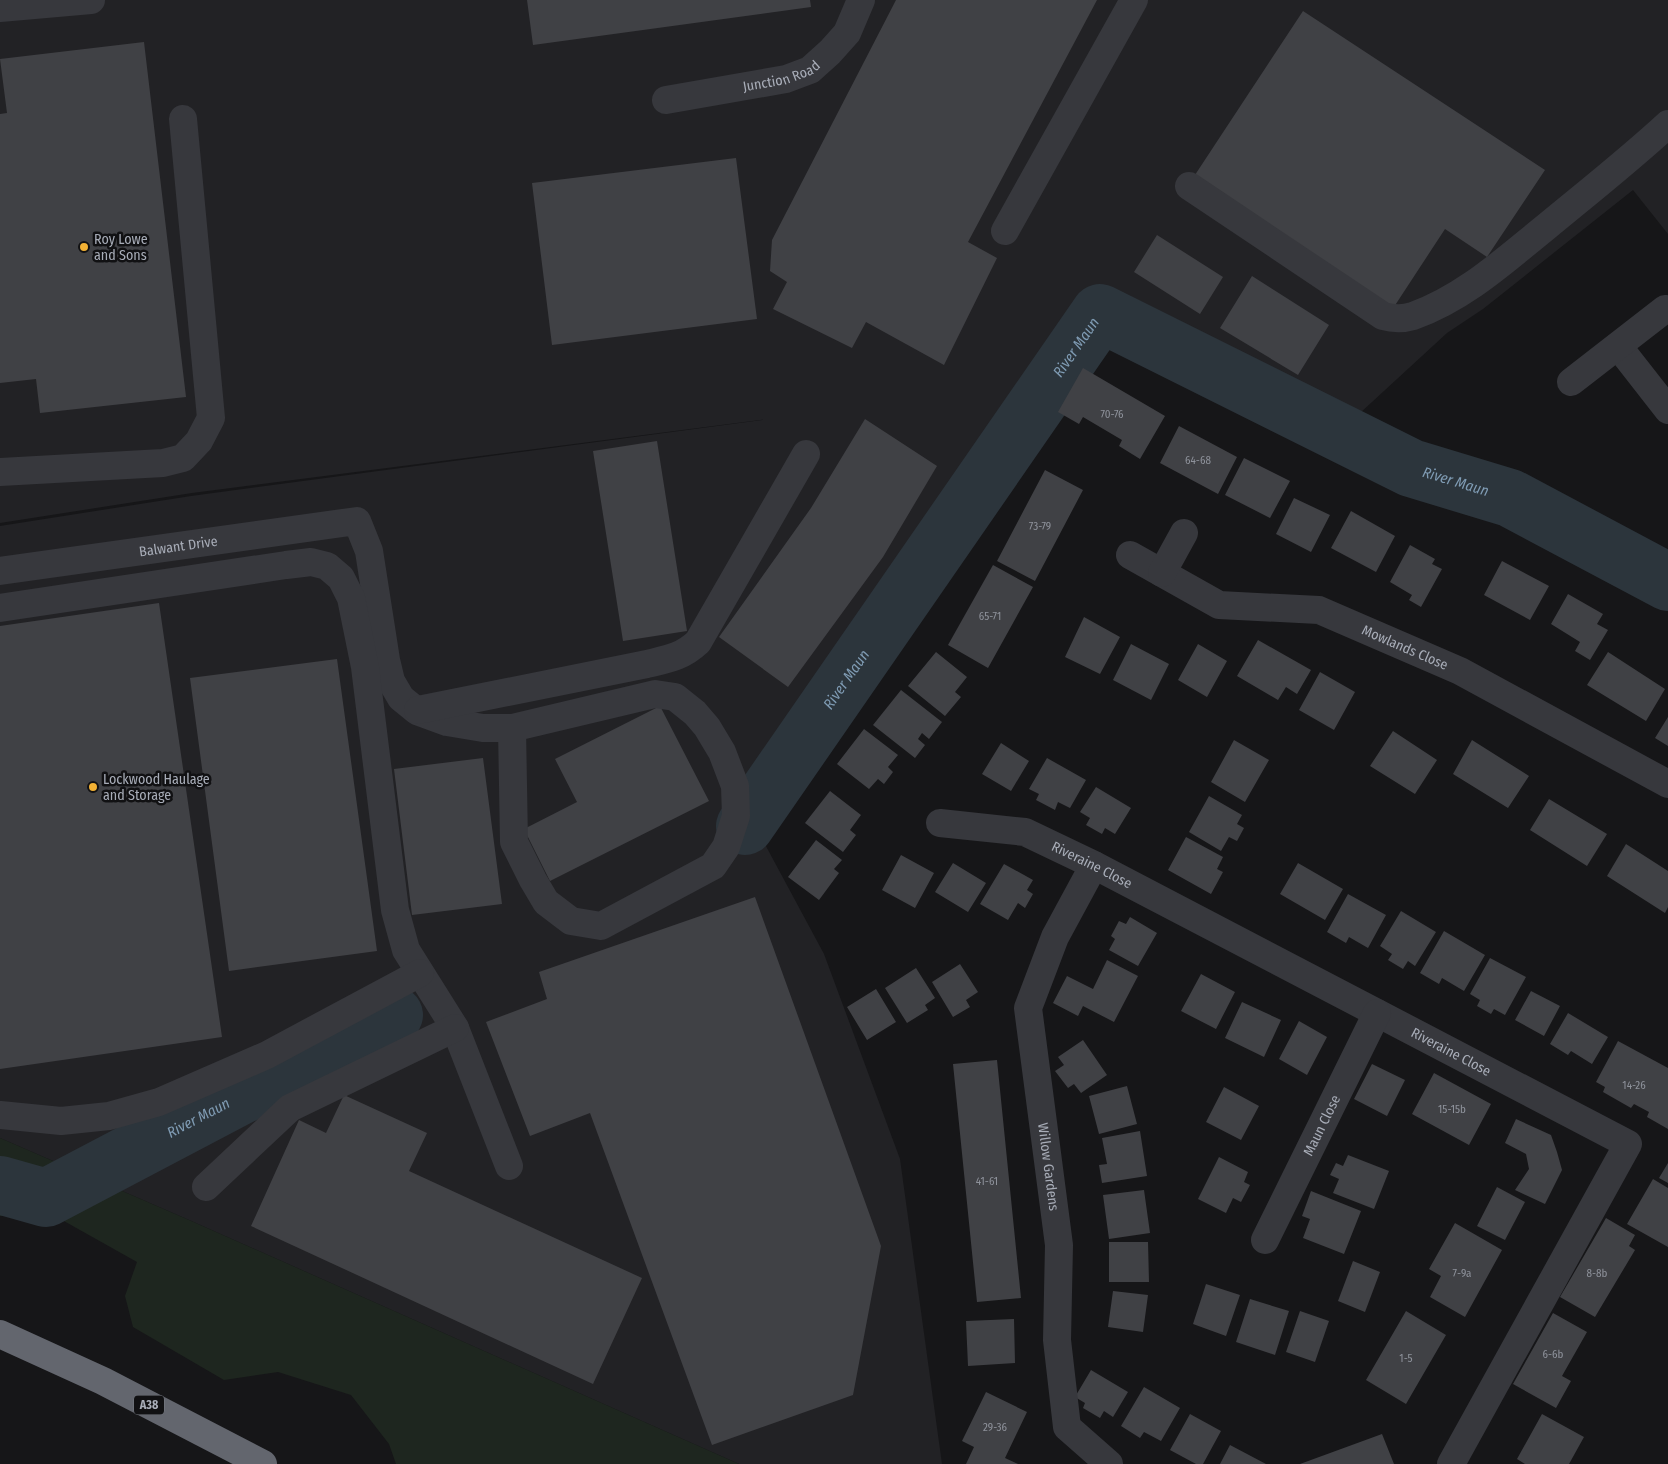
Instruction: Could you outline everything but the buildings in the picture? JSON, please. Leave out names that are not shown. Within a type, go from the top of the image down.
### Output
[{"type":"highway","name":"A38","points":[[0,1334],[103,1381],[263,1464]]},
{"type":"street","points":[[0,8],[90,0]]},
{"type":"street","name":"Junction Road","points":[[666,100],[786,79],[810,70],[847,33],[861,0]]},
{"type":"street","points":[[1005,231],[1134,0]]},
{"type":"street","points":[[0,472],[163,463],[183,458],[199,441],[211,418],[184,119]]},
{"type":"street","points":[[1189,186],[1383,316],[1395,319],[1412,316],[1448,300],[1481,280],[1634,155],[1668,124]]},
{"type":"street","points":[[1571,382],[1665,309]]},
{"type":"street","points":[[1618,346],[1668,410]]},
{"type":"street","points":[[417,710],[647,664],[676,657],[688,651],[698,642],[806,454]]},
{"type":"street","name":"Balwant Drive","points":[[0,571],[358,522],[369,551],[391,681],[401,698],[417,710]]},
{"type":"street","points":[[1162,573],[1184,533]]},
{"type":"street","name":"Mowlands Close","points":[[1130,555],[1219,604],[1320,610],[1460,671],[1668,784]]},
{"type":"street","points":[[0,608],[311,562],[327,566],[341,578],[351,598],[366,666],[395,910],[406,950],[455,1028],[509,1166]]},
{"type":"street","points":[[417,710],[447,722],[483,728],[512,728],[654,694],[675,697],[695,713],[707,727],[722,752],[735,786],[736,816],[726,847],[713,866],[601,926],[571,922],[546,902],[514,842],[512,728]]},
{"type":"street","name":"Riveraine Close","points":[[940,823],[1025,832],[1094,866],[1628,1144],[1451,1464]]},
{"type":"street","name":"Willow Gardens","points":[[1094,866],[1055,937],[1028,1008],[1059,1245],[1057,1340],[1067,1427],[1109,1464]]},
{"type":"street","points":[[0,1115],[61,1121],[109,1116],[159,1102],[267,1055],[420,972]]},
{"type":"street","name":"Maun Close","points":[[1265,1240],[1377,1013]]},
{"type":"street","points":[[206,1188],[290,1108],[455,1028]]},
{"type":"shaded area","points":[[0,0],[1668,0],[1668,234],[1633,190],[1483,309],[1447,333],[1347,425],[1082,292],[1027,386],[754,824],[824,954],[900,1159],[942,1464],[739,1464],[0,1138],[0,526],[191,496],[800,415],[192,493],[0,523]]},
{"type":"shaded area","points":[[0,1138],[739,1464],[396,1464],[389,1444],[351,1395],[278,1372],[224,1380],[133,1327],[125,1296],[137,1262],[55,1216],[0,1216]]},
{"type":"waterway","name":"River Maun","points":[[745,826],[1100,313],[1411,468],[1510,498],[1668,582]]},
{"type":"waterway","name":"River Maun","points":[[0,1185],[46,1198],[394,1015]]},
{"type":"place","name":"Roy Lowe and Sons","points":[[84,247]]},
{"type":"place","name":"Lockwood Haulage and Storage","points":[[93,787]]}]
